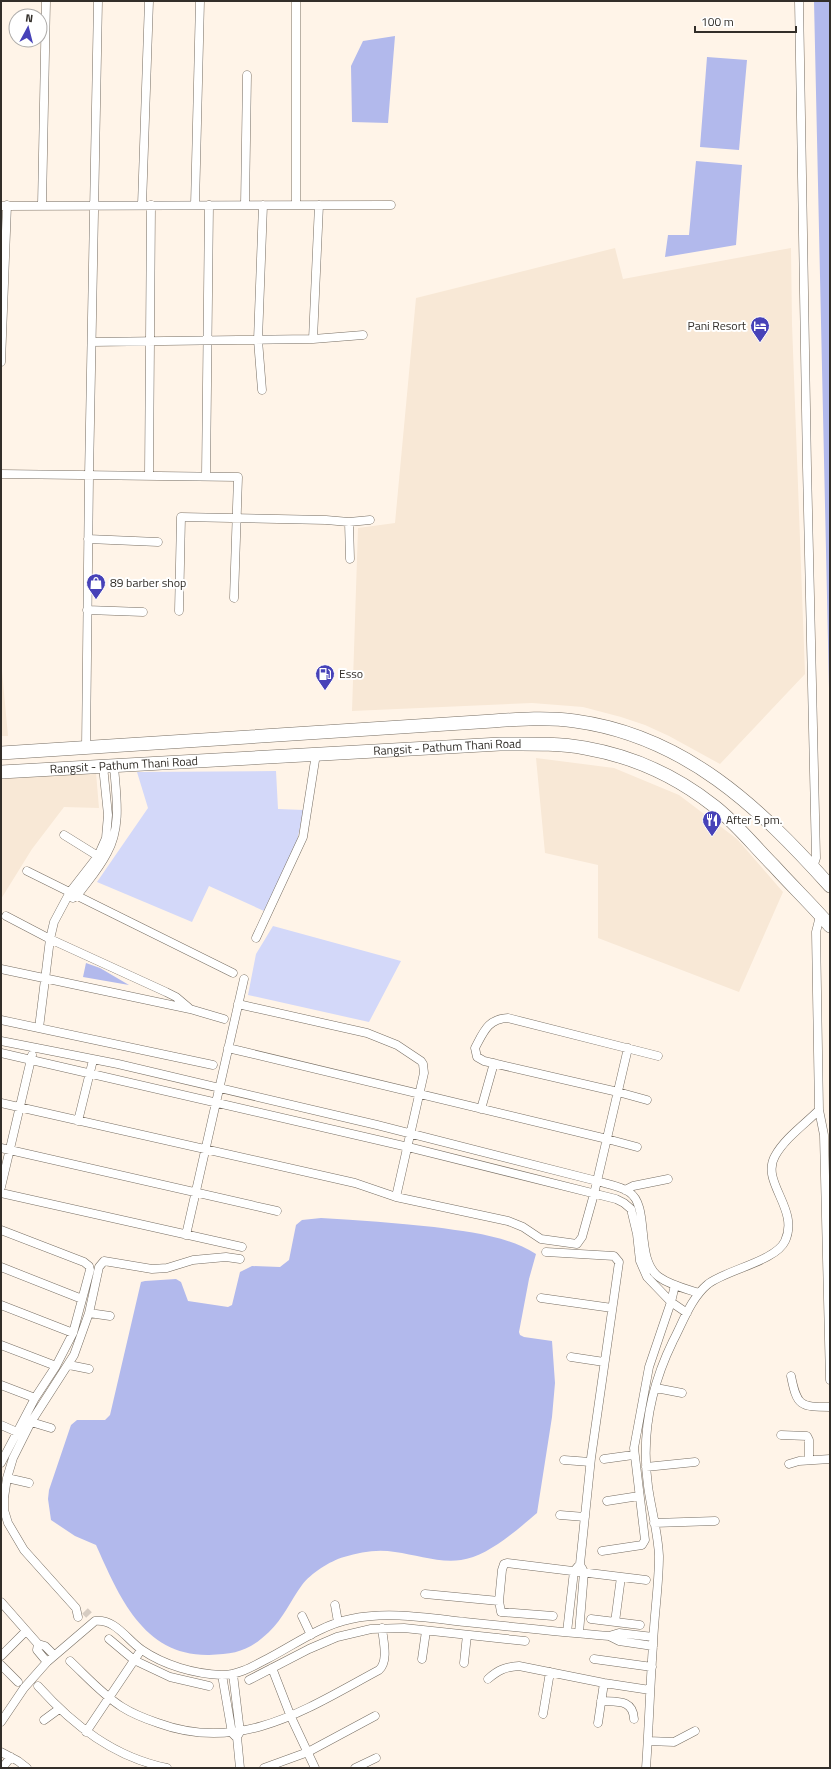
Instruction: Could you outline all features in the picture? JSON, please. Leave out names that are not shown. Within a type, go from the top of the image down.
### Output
[{"type":"main road","name":"Rangsit - Pathum Thani Road","points":[[1,753],[521,719],[588,723],[633,735],[681,756],[703,768],[752,806],[830,886]]},
{"type":"main road","points":[[170,742],[171,762]]},
{"type":"main road","name":"Rangsit - Pathum Thani Road","points":[[1,772],[500,744],[546,744],[583,748],[633,761],[672,778],[693,790],[715,806],[735,825],[826,921]]},
{"type":"street","points":[[42,205],[46,1]]},
{"type":"street","points":[[86,748],[93,205],[98,1]]},
{"type":"street","points":[[142,205],[149,1]]},
{"type":"street","points":[[194,205],[200,1]]},
{"type":"street","points":[[296,1],[296,205]]},
{"type":"street","points":[[799,1],[807,467],[816,858],[813,867]]},
{"type":"street","points":[[245,205],[247,75]]},
{"type":"street","points":[[149,475],[151,205]]},
{"type":"street","points":[[206,476],[209,205]]},
{"type":"street","points":[[262,390],[258,340],[263,205]]},
{"type":"street","points":[[313,339],[319,205]]},
{"type":"street","points":[[1,362],[4,206],[392,205]]},
{"type":"street","points":[[92,342],[313,339],[363,335]]},
{"type":"street","points":[[1,474],[238,477],[234,598]]},
{"type":"street","points":[[178,611],[181,517],[326,520],[349,522],[370,520]]},
{"type":"street","points":[[349,522],[350,559]]},
{"type":"street","points":[[88,539],[158,542]]},
{"type":"street","points":[[87,610],[143,612]]},
{"type":"street","points":[[256,938],[303,837],[316,754]]},
{"type":"street","points":[[39,1028],[44,978],[54,922],[66,902],[113,840],[116,825],[116,799],[109,766]]},
{"type":"street","points":[[64,835],[100,858]]},
{"type":"street","points":[[27,871],[233,973]]},
{"type":"street","points":[[6,916],[50,939],[176,997],[190,1009]]},
{"type":"street","points":[[826,921],[816,932],[819,1110],[824,1135],[830,1380]]},
{"type":"street","points":[[1,969],[190,1009],[224,1019]]},
{"type":"street","points":[[186,1235],[197,1192],[218,1089],[244,979]]},
{"type":"street","points":[[238,1004],[367,1033],[397,1045],[423,1064],[424,1073],[420,1094],[396,1197]]},
{"type":"street","points":[[647,1100],[484,1061],[477,1057],[475,1048],[486,1028],[492,1021],[498,1019],[519,1020],[658,1056]]},
{"type":"street","points":[[1,1020],[214,1065]]},
{"type":"street","points":[[1,1041],[155,1073],[218,1089],[285,1103],[411,1133],[597,1181],[625,1190],[630,1192],[635,1198],[639,1211],[646,1256],[652,1271],[659,1278],[699,1293]]},
{"type":"street","points":[[1,1187],[34,1048]]},
{"type":"street","points":[[228,1048],[637,1147]]},
{"type":"street","points":[[1,1103],[355,1183],[396,1197],[508,1221],[523,1227],[541,1239],[577,1244],[582,1237],[594,1194],[628,1048]]},
{"type":"street","points":[[1,1053],[408,1147],[616,1199],[631,1209],[637,1234],[640,1261],[646,1277],[671,1302],[687,1313]]},
{"type":"street","points":[[78,1121],[93,1060]]},
{"type":"street","points":[[481,1109],[494,1063]]},
{"type":"street","points":[[152,1088],[155,1073]]},
{"type":"street","points":[[282,1118],[285,1103]]},
{"type":"street","points":[[646,1768],[659,1555],[644,1452],[648,1420],[660,1372],[687,1313],[699,1293],[711,1282],[773,1254],[785,1242],[789,1224],[785,1204],[774,1183],[771,1169],[774,1157],[819,1110]]},
{"type":"street","points":[[1,1148],[277,1211]]},
{"type":"street","points":[[625,1190],[633,1186],[668,1179]]},
{"type":"street","points":[[1,1193],[242,1247]]},
{"type":"street","points":[[1,1230],[84,1262],[89,1266],[90,1270],[72,1334],[56,1366],[35,1398],[1,1463]]},
{"type":"street","points":[[546,1252],[614,1256],[617,1258],[619,1265],[590,1462],[580,1564],[584,1572],[579,1633]]},
{"type":"street","points":[[83,1622],[76,1608],[24,1550],[8,1523],[4,1510],[7,1478],[13,1458],[31,1422],[74,1355],[89,1313],[99,1267],[104,1261],[152,1269],[167,1268],[193,1260],[226,1257],[240,1259]]},
{"type":"street","points":[[1,1267],[82,1298]]},
{"type":"street","points":[[602,1551],[644,1544],[633,1455],[649,1366],[671,1302],[675,1285]]},
{"type":"street","points":[[541,1298],[612,1308]]},
{"type":"street","points":[[1,1305],[72,1334]]},
{"type":"street","points":[[89,1313],[110,1316]]},
{"type":"street","points":[[1,1345],[56,1366]]},
{"type":"street","points":[[571,1357],[604,1362]]},
{"type":"street","points":[[69,1365],[89,1369]]},
{"type":"street","points":[[791,1376],[796,1398],[801,1403],[817,1407],[830,1407]]},
{"type":"street","points":[[1,1385],[35,1398]]},
{"type":"street","points":[[656,1388],[682,1393]]},
{"type":"street","points":[[31,1422],[51,1428]]},
{"type":"street","points":[[1,1425],[17,1432]]},
{"type":"street","points":[[781,1435],[807,1436],[809,1440],[809,1460]]},
{"type":"street","points":[[604,1459],[633,1455]]},
{"type":"street","points":[[788,1464],[809,1460],[830,1459]]},
{"type":"street","points":[[564,1460],[590,1462]]},
{"type":"street","points":[[646,1467],[696,1462]]},
{"type":"street","points":[[7,1478],[29,1483]]},
{"type":"street","points":[[607,1501],[639,1496]]},
{"type":"street","points":[[560,1515],[585,1517]]},
{"type":"street","points":[[654,1523],[715,1521]]},
{"type":"street","points":[[553,1616],[501,1612],[499,1601],[504,1564],[646,1580]]},
{"type":"street","points":[[567,1632],[574,1571],[580,1564]]},
{"type":"street","points":[[615,1622],[621,1577]]},
{"type":"street","points":[[425,1594],[499,1601]]},
{"type":"street","points":[[1,1602],[38,1644],[45,1646],[54,1655]]},
{"type":"street","points":[[335,1605],[338,1622]]},
{"type":"street","points":[[76,1608],[111,1623],[141,1650],[184,1669],[222,1674],[233,1674],[248,1669],[338,1622],[367,1617],[405,1616],[609,1636],[619,1641],[653,1642]]},
{"type":"street","points":[[1,1721],[24,1688],[90,1615]]},
{"type":"street","points":[[302,1616],[311,1635]]},
{"type":"street","points":[[591,1619],[640,1625]]},
{"type":"street","points":[[70,1661],[123,1708],[173,1729],[236,1734],[291,1717],[382,1667],[385,1655],[382,1628]]},
{"type":"street","points":[[249,1680],[338,1637],[359,1630],[382,1628],[524,1641]]},
{"type":"street","points":[[1,1656],[26,1631]]},
{"type":"street","points":[[422,1659],[426,1631]]},
{"type":"street","points":[[464,1663],[467,1635]]},
{"type":"street","points":[[109,1639],[134,1660],[170,1677],[210,1686]]},
{"type":"street","points":[[38,1644],[37,1650],[47,1662]]},
{"type":"street","points":[[86,1732],[141,1650]]},
{"type":"street","points":[[594,1659],[652,1667]]},
{"type":"street","points":[[1,1665],[18,1682]]},
{"type":"street","points":[[488,1679],[497,1671],[505,1667],[519,1666],[604,1683],[650,1690]]},
{"type":"street","points":[[272,1668],[291,1717],[315,1768]]},
{"type":"street","points":[[543,1714],[550,1672]]},
{"type":"street","points":[[222,1674],[227,1701],[236,1734]]},
{"type":"street","points":[[233,1674],[236,1699],[236,1734],[240,1768]]},
{"type":"street","points":[[598,1723],[604,1683]]},
{"type":"street","points":[[38,1686],[59,1709],[86,1732],[104,1744],[145,1763],[167,1768]]},
{"type":"street","points":[[227,1701],[236,1699]]},
{"type":"street","points":[[601,1701],[622,1703],[631,1706],[634,1711],[634,1719]]},
{"type":"street","points":[[44,1720],[59,1709]]},
{"type":"street","points":[[264,1768],[308,1752],[375,1716]]},
{"type":"street","points":[[648,1741],[674,1742],[695,1731]]},
{"type":"street","points":[[1,1752],[27,1768]]},
{"type":"street","points":[[2,1768],[11,1757]]},
{"type":"street","points":[[355,1768],[376,1758]]},
{"type":"shaded area","points":[[814,1],[830,1],[830,734]]},
{"type":"shaded area","points":[[395,36],[388,123],[352,122],[351,66],[363,41]]},
{"type":"shaded area","points":[[707,57],[747,60],[739,150],[700,147]]},
{"type":"shaded area","points":[[696,161],[742,165],[736,245],[665,257],[668,235],[689,235]]},
{"type":"shaded area","points":[[615,248],[623,279],[791,248],[792,324],[805,674],[720,764],[669,736],[645,725],[583,707],[532,703],[352,711],[358,528],[395,523],[416,298]]},
{"type":"shaded area","points":[[1,670],[2,671],[8,736],[1,736]]},
{"type":"shaded area","points":[[536,758],[614,768],[679,795],[737,839],[783,892],[739,992],[598,938],[598,865],[545,853]]},
{"type":"shaded area","points":[[276,771],[278,809],[304,810],[296,845],[264,911],[209,886],[192,922],[97,882],[148,808],[137,772]]},
{"type":"shaded area","points":[[96,773],[99,808],[64,807],[32,849],[1,899],[1,779]]},
{"type":"shaded area","points":[[273,926],[401,961],[369,1022],[248,995],[256,954]]},
{"type":"shaded area","points":[[86,963],[100,968],[129,985],[83,977]]},
{"type":"shaded area","points":[[321,1218],[434,1227],[486,1235],[512,1242],[536,1254],[529,1279],[519,1332],[520,1335],[524,1337],[552,1341],[555,1383],[552,1417],[537,1513],[501,1542],[471,1558],[453,1561],[395,1552],[375,1551],[350,1555],[333,1561],[310,1576],[302,1585],[279,1621],[269,1632],[255,1643],[242,1650],[227,1654],[209,1655],[186,1653],[167,1645],[150,1634],[136,1620],[114,1584],[96,1545],[75,1536],[51,1520],[48,1499],[49,1490],[71,1425],[77,1420],[105,1420],[110,1415],[141,1282],[176,1279],[181,1282],[188,1301],[228,1307],[232,1305],[240,1272],[252,1266],[280,1267],[289,1260],[296,1225],[302,1220]]},
{"type":"tunnel","points":[[85,1611],[89,1615]]},
{"type":"place","name":"Pani Resort","points":[[760,343]]},
{"type":"place","name":"89 barber shop","points":[[96,600]]},
{"type":"place","name":"Esso","points":[[325,691]]},
{"type":"place","name":"After 5 pm.","points":[[712,837]]}]
